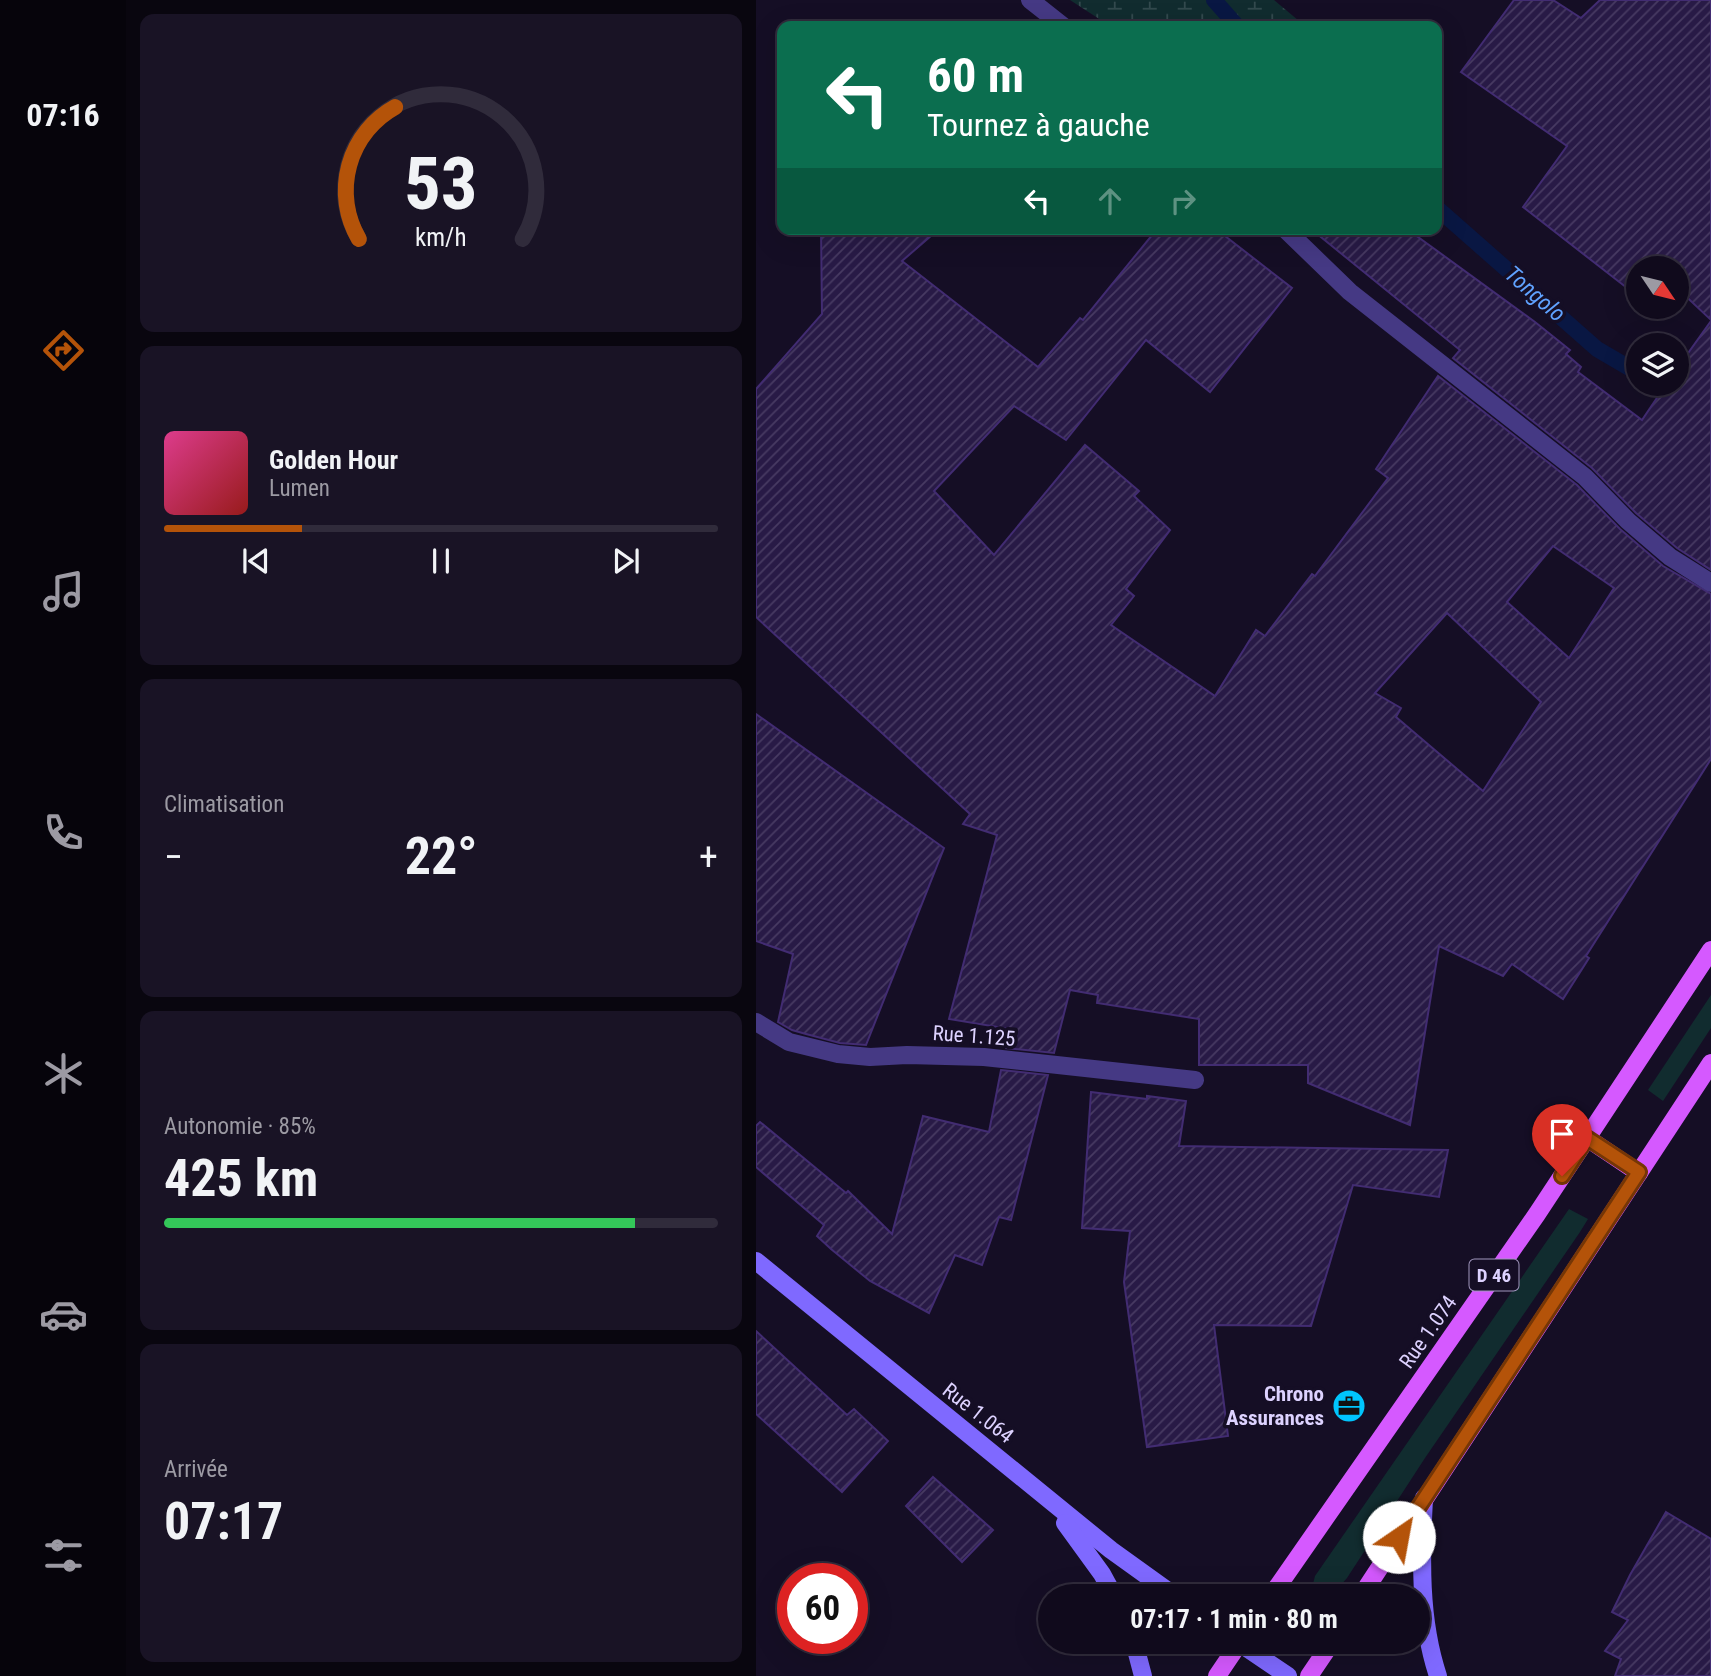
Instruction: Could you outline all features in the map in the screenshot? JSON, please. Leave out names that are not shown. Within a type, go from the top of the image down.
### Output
[{"type":"main road","name":"Rue 1.074","points":[[1279,1584],[1529,1225],[1711,950]]},
{"type":"main road","points":[[1369,1584],[1711,1063]]},
{"type":"main road","points":[[1587,1138],[1639,1172]]},
{"type":"main road","name":"Rue 1.064","points":[[756,1261],[932,1407],[1111,1550],[1158,1584]]},
{"type":"main road","points":[[1025,1479],[1077,1536],[1107,1584]]},
{"type":"main road","points":[[1424,1498],[1421,1558],[1425,1609],[1438,1676]]},
{"type":"main road","points":[[1138,1654],[1143,1676]]},
{"type":"main road","points":[[1217,1676],[1231,1654]]},
{"type":"main road","points":[[1256,1654],[1288,1676]]},
{"type":"main road","points":[[1309,1676],[1324,1654]]},
{"type":"street","points":[[1030,0],[1057,21]]},
{"type":"street","points":[[1291,235],[1350,292],[1585,477],[1628,521],[1670,557],[1711,583]]},
{"type":"street","name":"Rue 1.125","points":[[756,1022],[789,1042],[838,1054],[870,1057],[907,1055],[984,1058],[1195,1080]]},
{"type":"green space","points":[[1070,0],[1274,0],[1299,21],[1102,21]]},
{"type":"green space","points":[[1711,995],[1711,1028],[1663,1101],[1648,1090]]},
{"type":"green space","points":[[1569,1209],[1588,1219],[1425,1458],[1347,1578],[1342,1584],[1313,1584],[1315,1576]]},
{"type":"building","points":[[1514,0],[1553,0],[1581,18],[1600,0],[1711,0],[1711,320],[1689,299],[1689,256],[1626,256],[1626,287],[1523,207],[1567,146],[1461,72]]},
{"type":"building","points":[[821,235],[932,235],[902,261],[1038,367],[1080,318],[1083,320],[1152,235],[1224,235],[1292,288],[1210,392],[1146,340],[1066,440],[1014,406],[934,491],[994,555],[1085,445],[1139,491],[1134,496],[1170,530],[1126,589],[1134,596],[1111,625],[1215,696],[1256,630],[1265,636],[1312,574],[1315,576],[1388,478],[1376,469],[1438,376],[1577,485],[1620,529],[1663,566],[1711,594],[1711,759],[1586,956],[1589,958],[1563,999],[1512,964],[1503,976],[1439,946],[1410,1125],[1308,1083],[1308,1065],[1199,1065],[1199,1019],[1097,1003],[1098,995],[1070,990],[1054,1053],[1006,1048],[1010,1029],[949,1019],[997,835],[963,824],[970,814],[756,617],[756,389],[822,314]],"holes":[[[1553,546],[1614,588],[1569,658],[1507,602]],[[1447,613],[1541,702],[1483,791],[1396,717],[1401,708],[1375,693]]]},
{"type":"building","points":[[1318,235],[1415,235],[1570,350],[1566,354],[1581,367],[1578,372],[1642,420],[1658,396],[1689,396],[1689,352],[1711,321],[1711,570],[1677,548],[1636,513],[1592,468],[1453,358],[1460,350]]},
{"type":"building","points":[[756,714],[944,848],[866,1045],[840,1043],[792,1030],[778,1022],[793,954],[756,941]]},
{"type":"building","points":[[1001,1070],[1048,1075],[1011,1220],[999,1217],[982,1265],[955,1255],[929,1313],[870,1281],[831,1249],[817,1236],[824,1225],[756,1167],[756,1126],[760,1122],[846,1193],[848,1191],[892,1234],[923,1116],[989,1132]]},
{"type":"building","points":[[1091,1092],[1186,1101],[1179,1146],[1448,1150],[1439,1197],[1353,1185],[1311,1326],[1214,1325],[1228,1436],[1147,1447],[1124,1282],[1130,1231],[1082,1228]]},
{"type":"building","points":[[756,1331],[847,1415],[854,1409],[888,1441],[842,1492],[756,1414]]},
{"type":"building","points":[[933,1477],[993,1530],[962,1562],[906,1506]]},
{"type":"building","points":[[1666,1512],[1711,1539],[1711,1676],[1615,1676],[1621,1659],[1605,1651],[1628,1620],[1612,1612]]},
{"type":"waterway","name":"Tongolo","points":[[1214,0],[1233,21]]},
{"type":"waterway","name":"Tongolo","points":[[1442,212],[1597,349],[1626,366]]},
{"type":"waterway","name":"Tongolo","points":[[1689,393],[1711,399]]},
{"type":"place","name":"Chrono Assurances","points":[[1349,1406]]},
{"type":"route","points":[[1399,1537],[1639,1172],[1587,1138],[1562,1176]]}]
